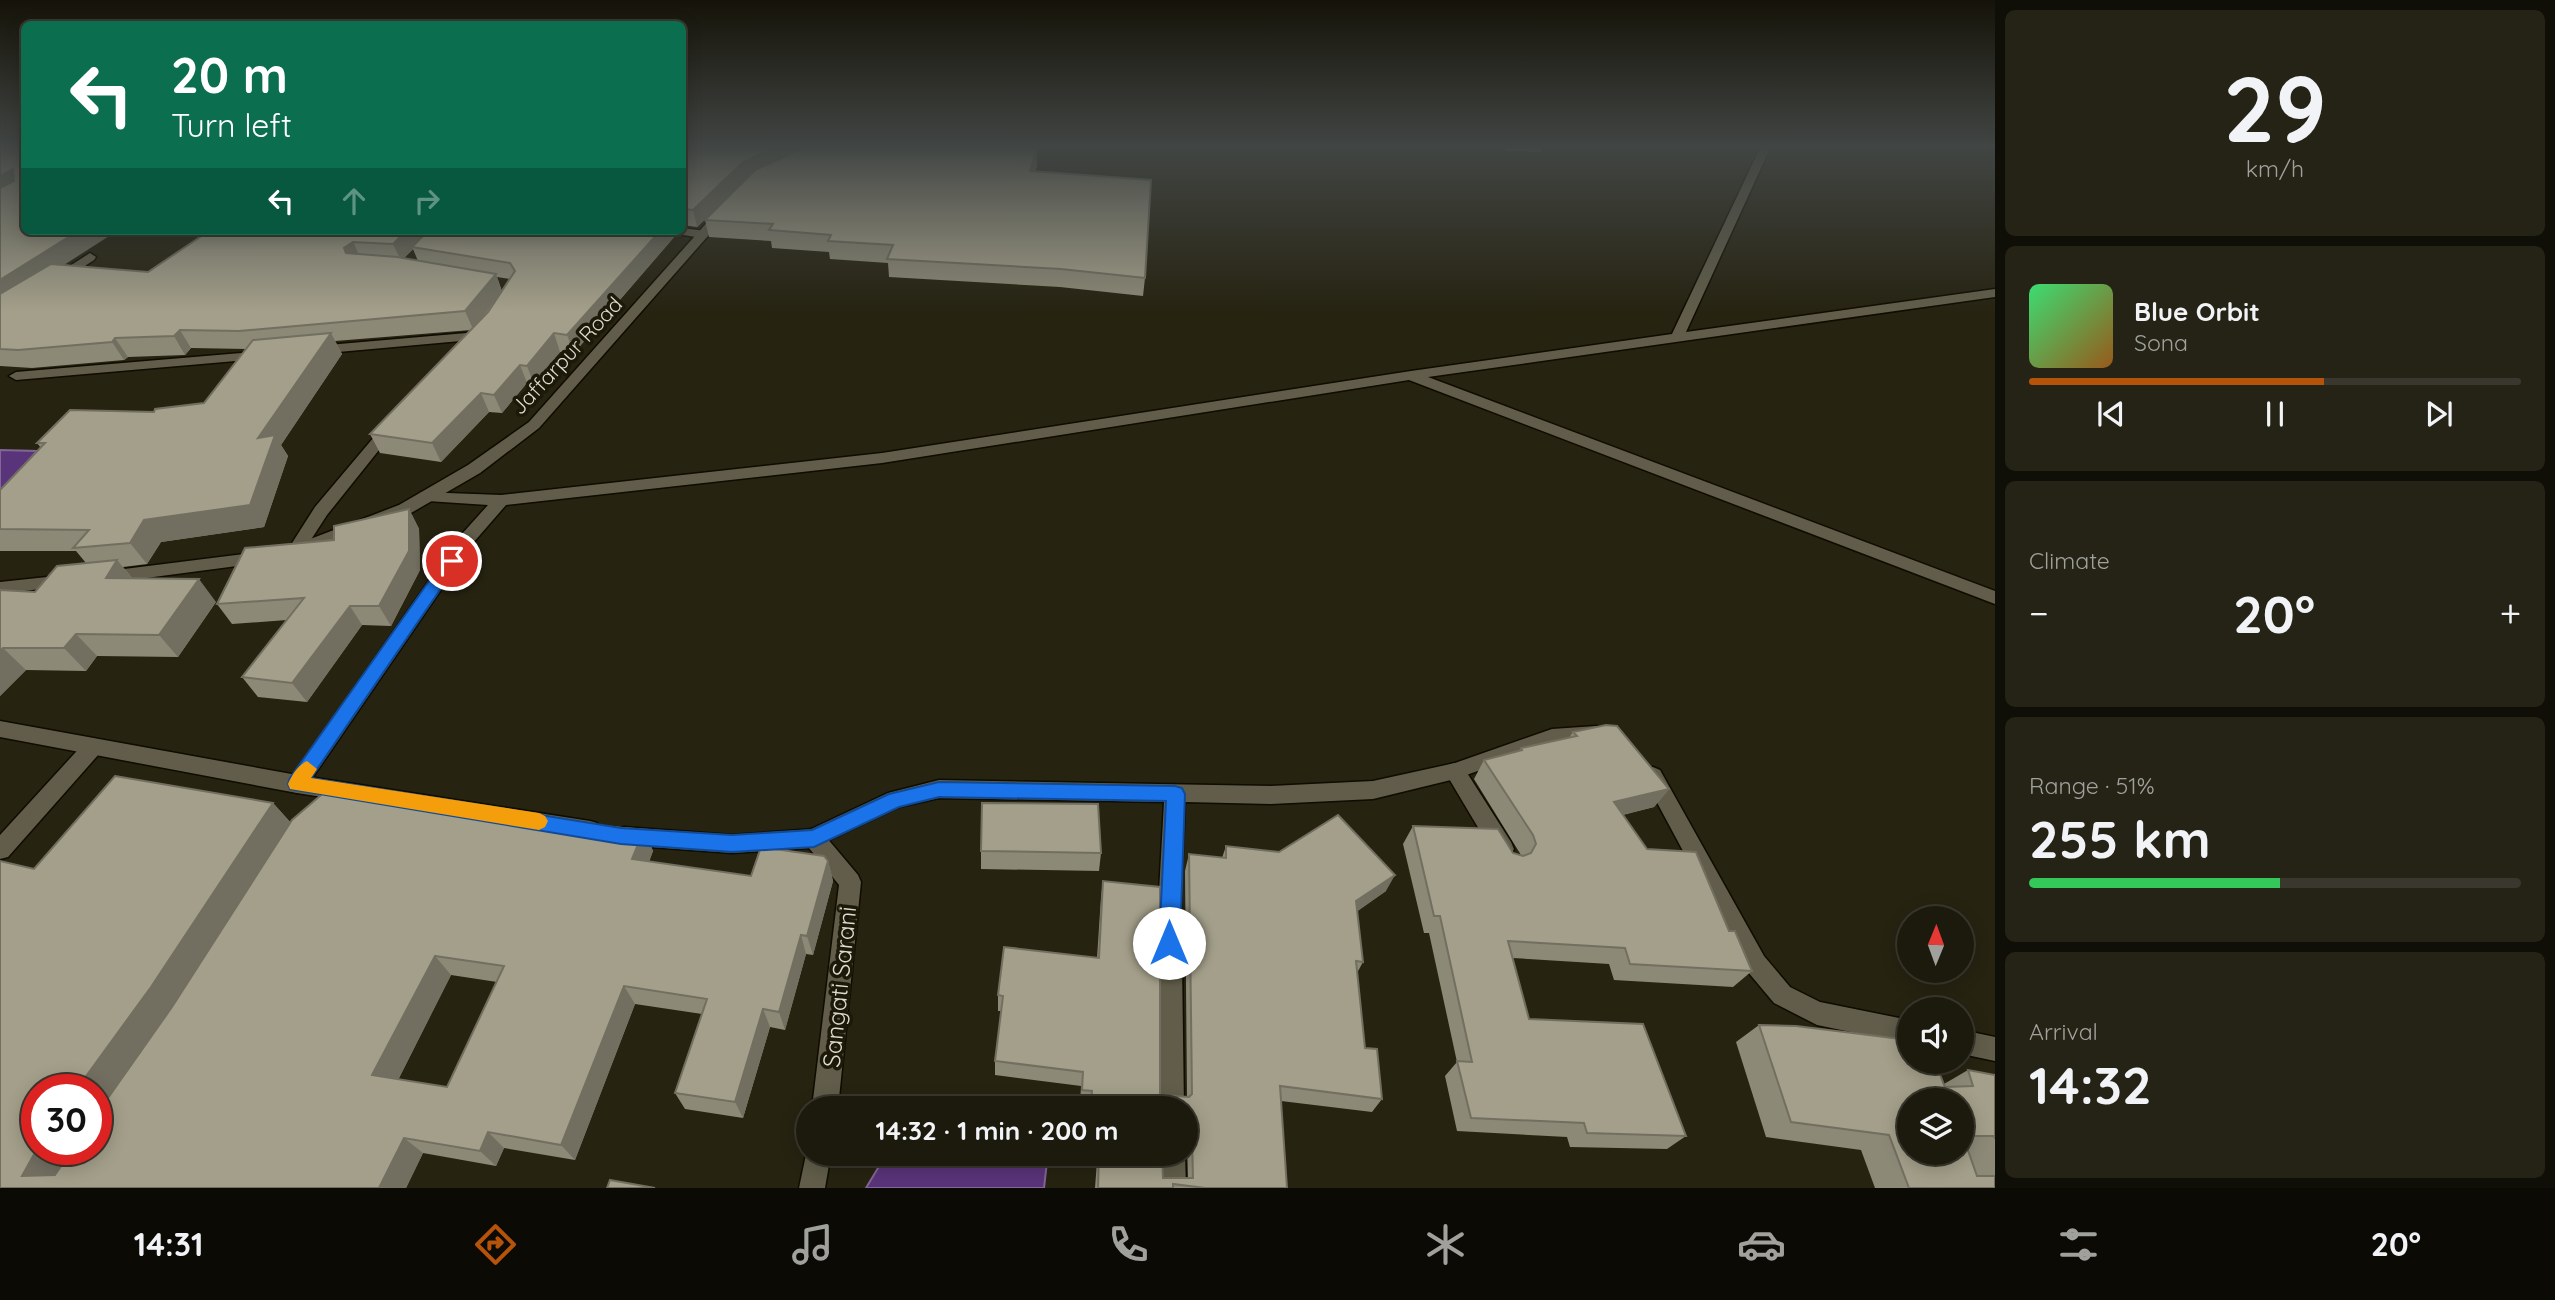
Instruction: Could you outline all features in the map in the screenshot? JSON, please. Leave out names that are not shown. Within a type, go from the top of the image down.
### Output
[{"type":"street","name":"Jaffarpur Road","points":[[0,588],[213,566],[295,551],[404,509],[474,469],[534,425],[630,319],[702,233],[734,201]]},
{"type":"street","points":[[1677,338],[1740,201]]},
{"type":"street","points":[[686,231],[702,233]]},
{"type":"street","points":[[420,253],[439,235]]},
{"type":"street","points":[[45,286],[90,257]]},
{"type":"street","points":[[427,496],[501,500],[882,458],[1411,376],[1995,293]]},
{"type":"street","points":[[301,351],[482,331],[460,354]]},
{"type":"street","points":[[16,376],[274,354]]},
{"type":"street","points":[[1411,376],[1995,598]]},
{"type":"street","points":[[295,551],[321,511],[397,417]]},
{"type":"street","points":[[297,784],[467,539],[501,500]]},
{"type":"street","points":[[0,729],[297,784],[621,836],[732,844],[814,838],[895,799],[939,789],[1271,795],[1373,790],[1455,771],[1552,737],[1587,732],[1610,736],[1619,743]]},
{"type":"street","points":[[0,850],[92,748]]},
{"type":"street","points":[[1637,755],[1653,776],[1756,964],[1782,995],[1817,1013],[1897,1032]]},
{"type":"street","points":[[1455,771],[1510,861]]},
{"type":"street","points":[[330,808],[348,792]]},
{"type":"street","points":[[1171,1096],[1170,905],[1175,794]]},
{"type":"street","name":"Sangati Sarani","points":[[814,838],[850,882],[826,1096]]},
{"type":"street","points":[[1974,1045],[1995,1049]]},
{"type":"street","points":[[812,1188],[816,1166]]},
{"type":"street","points":[[1172,1166],[1173,1188]]},
{"type":"shaded area","points":[[0,450],[37,451],[0,493]]},
{"type":"shaded area","points":[[879,1166],[1047,1166],[1044,1188],[866,1188]]},
{"type":"building","points":[[0,201],[21,201],[21,235],[72,235],[0,280]]},
{"type":"building","points":[[686,201],[702,201],[693,210],[686,209]]},
{"type":"building","points":[[724,201],[1150,201],[1145,278],[1061,269],[887,259],[893,245],[828,241],[831,235],[769,230],[773,224],[705,220]]},
{"type":"building","points":[[203,235],[402,235],[393,244],[353,242],[344,248],[346,253],[397,257],[496,274],[465,311],[239,331],[180,330],[174,336],[115,338],[112,342],[18,350],[0,349],[0,294],[51,264],[148,272]]},
{"type":"building","points":[[424,235],[656,235],[567,335],[554,333],[527,366],[520,365],[494,395],[481,393],[432,443],[370,434],[488,312],[515,271],[510,263],[412,247]]},
{"type":"building","points":[[331,333],[258,438],[275,435],[250,505],[144,520],[130,543],[73,548],[89,530],[0,529],[0,490],[45,443],[37,443],[70,410],[154,412],[155,409],[204,403],[253,340]]},
{"type":"building","points":[[409,509],[409,551],[379,606],[350,606],[292,683],[242,677],[304,598],[217,604],[245,548],[334,540],[334,526]]},
{"type":"building","points":[[117,560],[106,578],[199,579],[159,635],[76,634],[64,648],[3,648],[0,651],[0,590],[35,592],[57,566]]},
{"type":"building","points":[[1606,725],[1617,726],[1669,789],[1614,802],[1647,849],[1696,852],[1729,931],[1735,931],[1752,971],[1630,964],[1625,948],[1508,941],[1529,1019],[1643,1024],[1686,1136],[1587,1133],[1584,1123],[1471,1118],[1457,1061],[1472,1062],[1440,916],[1434,916],[1413,826],[1498,829],[1513,853],[1523,856],[1531,853],[1536,844],[1533,835],[1484,760],[1522,750],[1521,748],[1577,736],[1573,732]]},
{"type":"building","points":[[115,776],[273,803],[151,987],[88,1074],[21,1074],[21,1165],[28,1165],[22,1176],[55,1175],[62,1165],[112,1165],[112,1092],[172,1007],[292,820],[328,789],[438,806],[436,810],[601,831],[604,826],[644,830],[632,859],[751,876],[761,847],[824,856],[828,861],[807,936],[801,935],[779,1012],[763,1009],[735,1102],[675,1093],[707,999],[624,986],[561,1145],[488,1132],[480,1151],[404,1138],[379,1188],[0,1188],[0,861],[34,869]],"holes":[[[435,956],[504,966],[447,1087],[372,1075]]]},
{"type":"building","points":[[982,803],[1098,804],[1101,853],[981,851]]},
{"type":"building","points":[[1338,815],[1395,875],[1356,901],[1363,962],[1356,961],[1365,1048],[1377,1049],[1382,1099],[1280,1086],[1287,1188],[1205,1188],[1173,1184],[1173,1188],[1098,1188],[1099,1166],[1163,1166],[1163,1178],[1193,1178],[1193,1166],[1198,1166],[1198,1096],[1190,1096],[1189,854],[1226,858],[1226,846],[1279,852]]},
{"type":"building","points":[[1103,881],[1160,887],[1160,1095],[1174,1096],[1092,1096],[1092,1091],[1082,1090],[1083,1072],[995,1061],[1003,996],[998,995],[1004,947],[1099,958]]},
{"type":"building","points":[[1759,1025],[1796,1026],[1897,1039],[1897,1074],[1940,1074],[1945,1087],[1973,1086],[1969,1074],[1974,1074],[1974,1071],[1995,1075],[1995,1139],[1994,1136],[1974,1136],[1974,1088],[1897,1088],[1897,1156],[1889,1135],[1791,1122]]},
{"type":"building","points":[[1900,1165],[1973,1165],[1977,1176],[1995,1176],[1995,1188],[1909,1188]]},
{"type":"building","points":[[610,1180],[655,1188],[607,1188]]},
{"type":"slow traffic","points":[[307,769],[297,784],[539,821]]},
{"type":"route","points":[[452,561],[297,784],[464,808],[621,836],[732,844],[814,838],[895,799],[939,789],[1175,794],[1169,943]]}]
